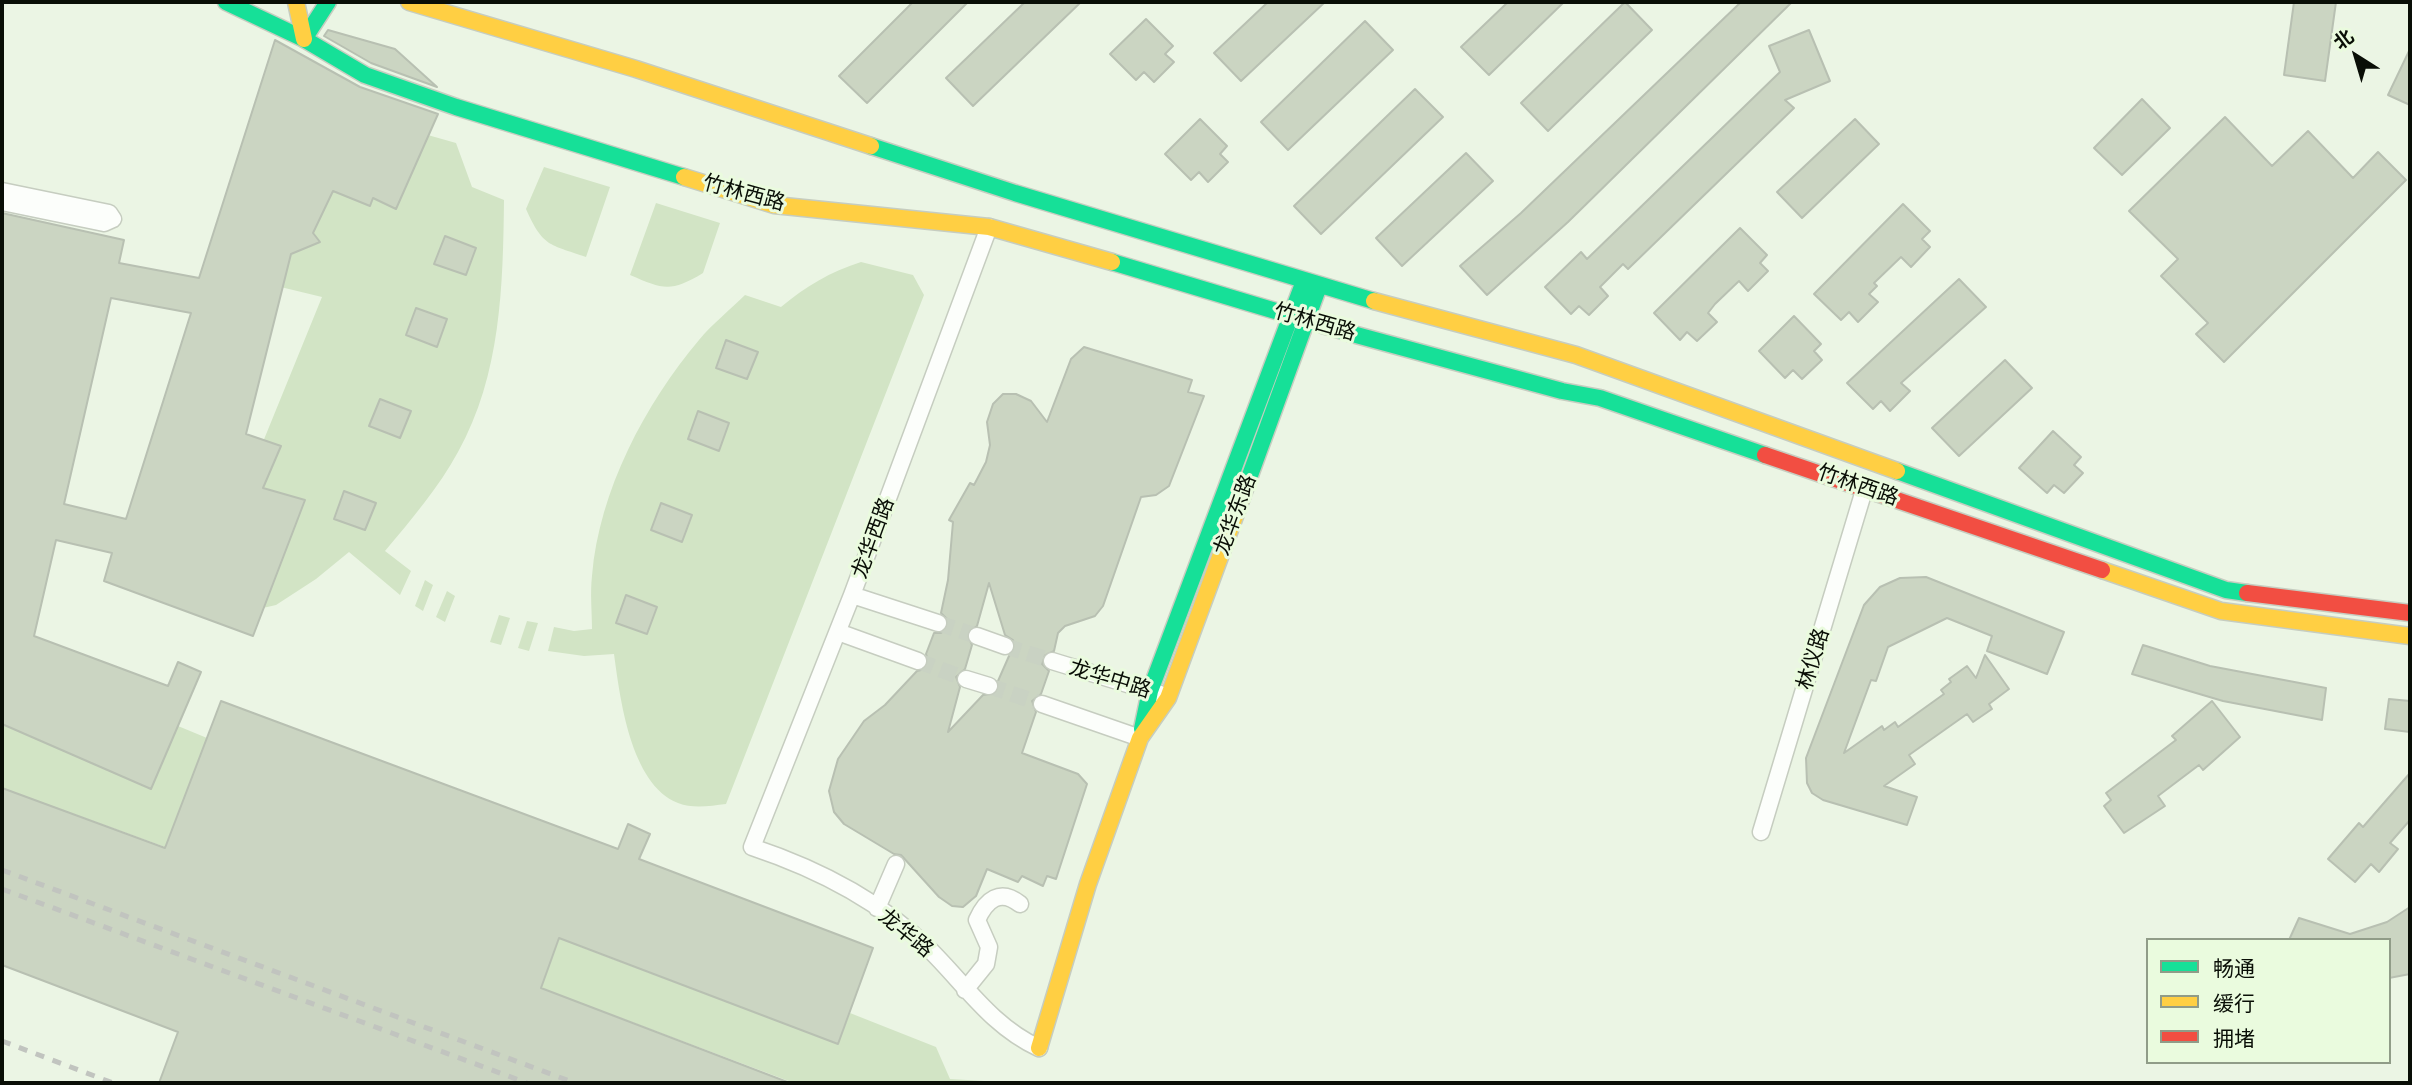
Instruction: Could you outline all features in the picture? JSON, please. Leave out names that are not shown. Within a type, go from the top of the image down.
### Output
[{"type":"main road","name":"竹林西路","points":[[226,2],[304,38],[365,75],[456,107],[774,205],[989,227],[1299,318],[1562,391],[1600,398],[2221,611],[2410,636]]},
{"type":"main road","points":[[296,2],[304,38]]},
{"type":"main road","points":[[304,38],[328,2]]},
{"type":"main road","name":"竹林西路","points":[[409,2],[636,69],[1015,193],[1311,283],[1576,355],[2226,590],[2410,613]]},
{"type":"main road","name":"龙华东路","points":[[1140,738],[1168,698],[1311,283]]},
{"type":"main road","name":"龙华东路","points":[[1039,1048],[1088,884],[1140,738],[1150,691],[1299,318]]},
{"type":"street","points":[[2,191],[109,213],[113,219],[104,223],[2,202]]},
{"type":"street","name":"龙华西路","points":[[752,847],[852,596],[989,227]]},
{"type":"street","name":"林仪路","points":[[1761,832],[1865,487]]},
{"type":"street","points":[[852,596],[939,623]]},
{"type":"street","points":[[838,632],[918,661]]},
{"type":"street","points":[[977,636],[1005,646]]},
{"type":"street","name":"龙华中路","points":[[1052,661],[1168,698]]},
{"type":"street","points":[[966,679],[989,686]]},
{"type":"street","name":"龙华中路","points":[[1042,704],[1140,738]]},
{"type":"street","name":"龙华路","points":[[752,847],[797,862],[877,908],[929,948],[979,1006],[1039,1048]]},
{"type":"street","points":[[877,908],[896,864]]},
{"type":"street","points":[[965,990],[986,964],[989,947],[977,920],[984,905],[997,896],[1010,896],[1020,904]]},
{"type":"green space","points":[[301,99],[456,143],[472,187],[504,200],[497,329],[483,392],[458,452],[433,491],[385,551],[411,571],[400,595],[349,552],[316,579],[276,605],[232,615],[256,459],[322,297],[260,282]]},
{"type":"green space","points":[[544,167],[610,187],[586,257],[548,242],[537,231],[526,209]]},
{"type":"green space","points":[[656,203],[720,223],[703,273],[682,284],[659,286],[630,275]]},
{"type":"green space","points":[[861,262],[913,275],[924,295],[726,804],[684,805],[662,793],[638,759],[624,715],[614,654],[584,656],[548,651],[554,627],[574,631],[592,629],[591,582],[596,544],[615,481],[643,420],[660,392],[699,340],[745,295],[781,307],[819,280]]},
{"type":"green space","points":[[425,580],[433,585],[423,611],[415,606]]},
{"type":"green space","points":[[447,591],[455,596],[445,622],[436,617]]},
{"type":"green space","points":[[499,615],[510,618],[501,645],[490,642]]},
{"type":"green space","points":[[527,621],[538,623],[529,651],[518,648]]},
{"type":"green space","points":[[2,724],[150,789],[178,726],[207,738],[165,847],[2,788]]},
{"type":"green space","points":[[578,888],[581,947],[838,1044],[850,1013],[936,1047],[950,1079],[1019,1083],[794,1083],[541,988]]},
{"type":"building","points":[[913,2],[968,2],[867,103],[839,76]]},
{"type":"building","points":[[1025,2],[1081,2],[973,106],[946,78]]},
{"type":"building","points":[[1268,2],[1325,2],[1241,81],[1214,53]]},
{"type":"building","points":[[1508,2],[1564,2],[1489,75],[1461,47]]},
{"type":"building","points":[[1625,2],[1652,30],[1548,131],[1521,103]]},
{"type":"building","points":[[1741,2],[1792,2],[1568,222],[1487,295],[1460,266],[1521,213]]},
{"type":"building","points":[[2294,2],[2336,2],[2325,81],[2284,75]]},
{"type":"building","points":[[1146,19],[1173,46],[1165,54],[1174,62],[1154,82],[1144,72],[1136,80],[1110,54]]},
{"type":"building","points":[[1365,21],[1393,50],[1288,150],[1261,122]]},
{"type":"building","points":[[328,30],[395,49],[437,87],[371,63],[324,36]]},
{"type":"building","points":[[1809,30],[1830,81],[1785,100],[1794,108],[1628,269],[1623,264],[1600,287],[1608,296],[1589,315],[1579,306],[1571,314],[1545,287],[1581,252],[1587,259],[1780,72],[1769,46]]},
{"type":"building","points":[[275,40],[360,87],[438,114],[396,209],[373,198],[370,206],[333,191],[313,233],[320,242],[291,254],[246,434],[281,446],[263,488],[305,500],[253,636],[104,581],[112,553],[56,540],[34,636],[168,686],[178,662],[201,672],[151,789],[2,724],[2,213],[124,240],[119,263],[199,278]],"holes":[[[111,298],[191,313],[126,519],[64,504]]]},
{"type":"building","points":[[2410,49],[2410,105],[2388,95]]},
{"type":"building","points":[[1415,89],[1443,117],[1321,234],[1294,206]]},
{"type":"building","points":[[2142,99],[2170,128],[2122,175],[2094,148]]},
{"type":"building","points":[[2225,117],[2272,166],[2308,131],[2353,178],[2378,152],[2406,180],[2224,362],[2196,334],[2208,323],[2161,276],[2178,259],[2129,211]]},
{"type":"building","points":[[1200,119],[1227,146],[1220,154],[1228,162],[1208,182],[1199,172],[1191,180],[1165,154]]},
{"type":"building","points":[[1855,119],[1879,144],[1802,218],[1777,192]]},
{"type":"building","points":[[1466,153],[1493,181],[1402,266],[1376,238]]},
{"type":"building","points":[[1903,204],[1930,231],[1922,239],[1930,247],[1911,267],[1901,257],[1874,283],[1877,286],[1869,294],[1878,302],[1858,322],[1849,312],[1841,320],[1814,294]]},
{"type":"building","points":[[1740,228],[1767,255],[1760,263],[1768,271],[1748,291],[1739,281],[1715,304],[1708,313],[1717,322],[1697,341],[1687,332],[1680,340],[1654,313]]},
{"type":"building","points":[[445,236],[476,248],[466,275],[434,264]]},
{"type":"building","points":[[1959,279],[1986,307],[1901,383],[1910,391],[1890,411],[1881,401],[1873,409],[1847,383]]},
{"type":"building","points":[[416,308],[447,319],[437,347],[406,335]]},
{"type":"building","points":[[1794,316],[1821,344],[1814,351],[1822,360],[1802,379],[1793,370],[1785,378],[1759,351]]},
{"type":"building","points":[[726,340],[758,352],[747,379],[716,368]]},
{"type":"building","points":[[1084,347],[1192,380],[1188,392],[1204,396],[1169,486],[1156,495],[1141,497],[1103,606],[1095,616],[1065,626],[1058,633],[1054,651],[1042,657],[1042,664],[1049,671],[1041,694],[1032,701],[1036,712],[1022,753],[1078,774],[1087,784],[1056,879],[1047,876],[1043,886],[1022,876],[1018,882],[987,869],[976,896],[963,907],[952,906],[939,897],[901,855],[894,854],[844,824],[834,812],[829,791],[838,759],[864,721],[885,705],[917,671],[925,669],[928,660],[926,654],[934,633],[941,633],[948,627],[948,620],[941,613],[948,580],[953,522],[949,520],[970,483],[974,485],[986,462],[990,445],[987,422],[993,404],[1003,394],[1016,394],[1031,401],[1047,422],[1071,359]],"holes":[[[989,583],[1005,635],[1013,640],[1015,649],[998,681],[997,693],[983,695],[948,732],[960,687],[956,677],[965,669],[972,645],[967,633],[977,626]]]},
{"type":"building","points":[[2005,360],[2032,388],[1959,456],[1932,428]]},
{"type":"building","points":[[380,399],[411,411],[400,438],[369,426]]},
{"type":"building","points":[[698,411],[729,423],[719,451],[688,439]]},
{"type":"building","points":[[2053,431],[2081,457],[2074,465],[2083,473],[2064,493],[2054,485],[2047,493],[2019,468]]},
{"type":"building","points":[[344,491],[376,503],[365,530],[334,519]]},
{"type":"building","points":[[661,503],[692,515],[682,542],[651,530]]},
{"type":"building","points":[[1926,577],[2064,632],[2047,674],[1987,651],[1992,636],[1947,618],[1888,647],[1876,681],[1871,680],[1844,753],[1882,726],[1884,730],[1895,722],[1898,727],[1944,694],[1941,690],[1951,682],[1949,679],[1967,666],[1976,678],[1985,655],[2009,689],[1989,704],[1992,709],[1973,722],[1967,714],[1909,755],[1915,764],[1884,786],[1917,797],[1907,825],[1823,800],[1812,793],[1807,783],[1806,758],[1864,605],[1880,587],[1900,578]]},
{"type":"building","points":[[626,595],[657,607],[647,634],[616,623]]},
{"type":"building","points":[[2143,645],[2210,666],[2326,688],[2322,720],[2223,701],[2132,674]]},
{"type":"building","points":[[2389,699],[2410,701],[2410,732],[2385,729]]},
{"type":"building","points":[[221,701],[618,849],[628,824],[650,834],[639,859],[873,948],[838,1044],[559,938],[541,988],[790,1083],[159,1083],[178,1032],[2,965],[2,788],[165,848]]},
{"type":"building","points":[[2212,701],[2240,737],[2203,770],[2199,765],[2158,796],[2165,806],[2124,833],[2104,806],[2111,800],[2106,793],[2176,740],[2172,736]]},
{"type":"building","points":[[2410,773],[2410,820],[2390,843],[2398,849],[2379,872],[2371,864],[2355,882],[2328,859],[2359,823],[2363,827]]},
{"type":"building","points":[[2410,907],[2410,974],[2391,978],[2391,938],[2290,938],[2299,918],[2350,934],[2387,922]]},
{"type":"tunnel","points":[[938,623],[977,636]]},
{"type":"tunnel","points":[[1005,646],[1052,661]]},
{"type":"tunnel","points":[[918,661],[966,679]]},
{"type":"tunnel","points":[[989,686],[1042,704]]},
{"type":"railway","points":[[2,870],[575,1083]]},
{"type":"railway","points":[[2,889],[527,1083]]},
{"type":"railway","points":[[2,1041],[113,1083]]},
{"type":"traffic: fast","points":[[226,2],[304,39],[365,75],[456,107],[684,177]]},
{"type":"traffic: fast","points":[[304,39],[328,2]]},
{"type":"traffic: fast","points":[[871,146],[1015,193],[1374,301]]},
{"type":"traffic: fast","points":[[1112,262],[1349,333],[1562,391],[1600,398],[1765,455]]},
{"type":"traffic: fast","points":[[1142,729],[1150,691],[1304,281]]},
{"type":"traffic: fast","points":[[1241,500],[1319,286]]},
{"type":"traffic: fast","points":[[1897,471],[2226,590],[2247,593]]},
{"type":"traffic: slow","points":[[296,2],[304,39]]},
{"type":"traffic: slow","points":[[409,2],[636,69],[871,146]]},
{"type":"traffic: slow","points":[[684,177],[774,205],[989,227],[1112,262]]},
{"type":"traffic: slow","points":[[1374,301],[1576,355],[1897,471]]},
{"type":"traffic: slow","points":[[1039,1048],[1088,884],[1140,738],[1168,698],[1241,500]]},
{"type":"traffic: slow","points":[[2102,570],[2221,611],[2410,636]]},
{"type":"traffic: jam","points":[[1765,455],[2102,570]]},
{"type":"traffic: jam","points":[[2247,593],[2410,613]]}]
